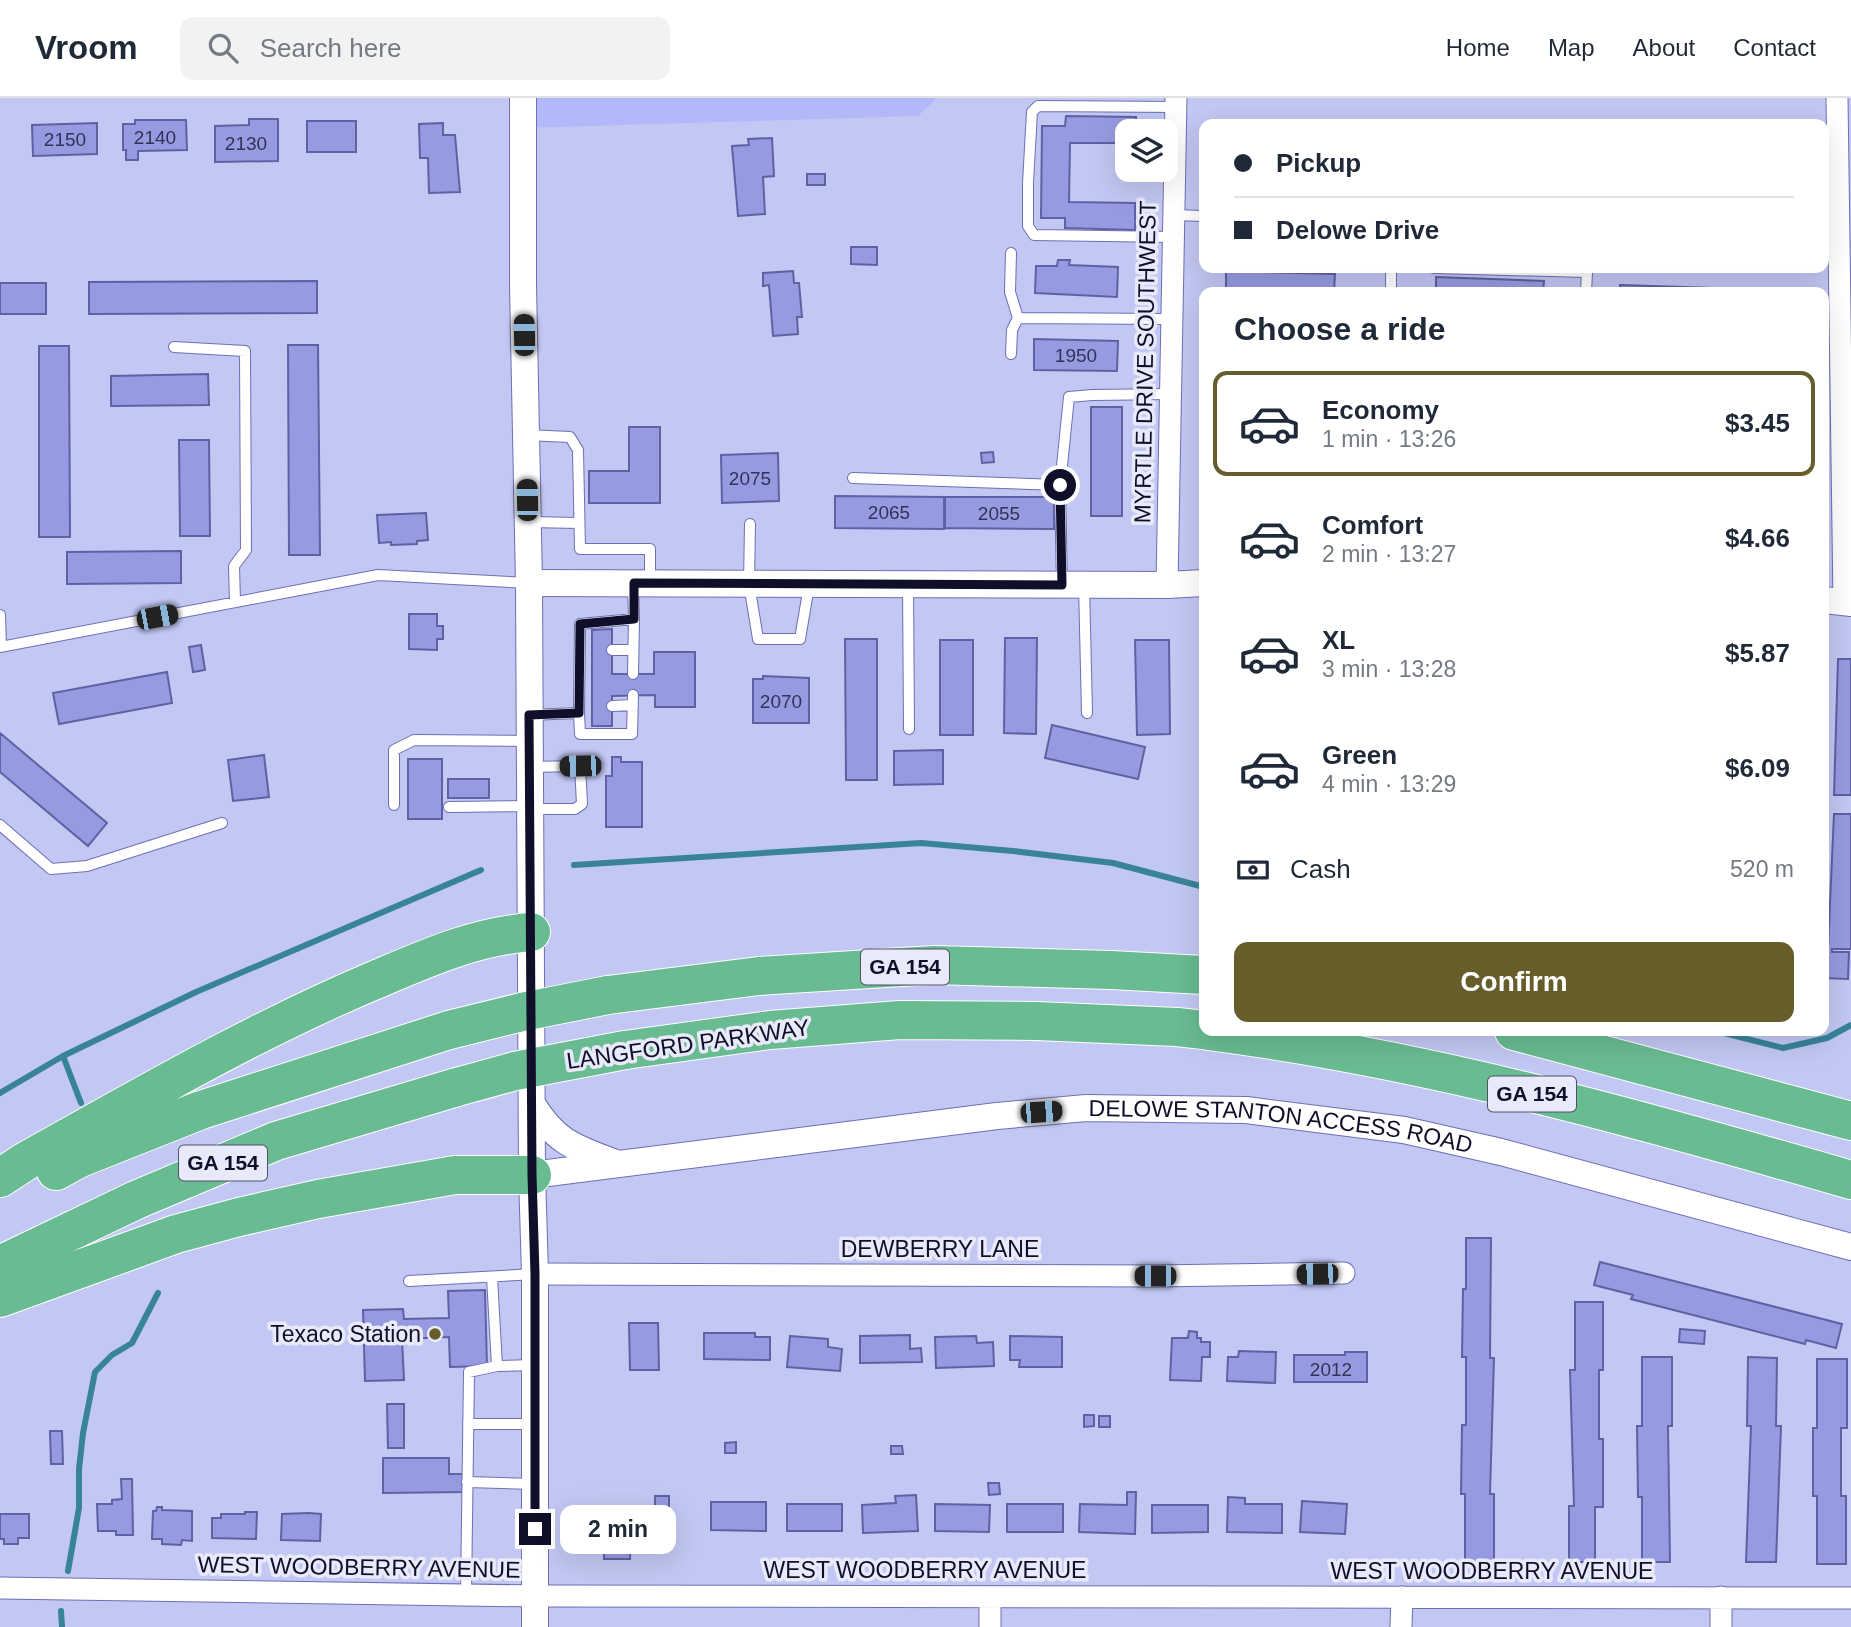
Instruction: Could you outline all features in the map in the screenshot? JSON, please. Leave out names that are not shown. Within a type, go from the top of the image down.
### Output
[{"type":"highway","points":[[0,1178],[223,1051],[327,1000],[470,942],[497,935],[530,932]]},
{"type":"highway","name":"GA 154","points":[[0,1199],[80,1158],[201,1110],[449,1030],[608,995],[760,976],[934,965],[1199,975]]},
{"type":"highway","name":"LANGFORD PARKWAY","points":[[0,1265],[136,1200],[276,1141],[526,1069],[625,1050],[769,1030],[900,1020],[1061,1022],[1199,1029]]},
{"type":"highway","name":"LANGFORD PARKWAY","points":[[1251,1036],[1289,1041],[1461,1076],[1689,1133],[1851,1180]]},
{"type":"highway","name":"GA 154","points":[[1533,1036],[1851,1121]]},
{"type":"highway","points":[[0,1298],[176,1234],[239,1217],[359,1191],[455,1175],[532,1175]]},
{"type":"street","points":[[523,98],[535,1274],[535,1627]]},
{"type":"street","points":[[1833,603],[1836,336],[1831,229],[1838,98]]},
{"type":"street","name":"MYRTLE DRIVE SOUTHWEST","points":[[1167,585],[1176,103]]},
{"type":"street","points":[[529,583],[1199,583]]},
{"type":"street","points":[[532,1104],[555,1136],[580,1150],[618,1164]]},
{"type":"street","name":"DELOWE STANTON ACCESS ROAD","points":[[532,1175],[997,1116],[1086,1108],[1246,1110],[1404,1130],[1440,1138],[1501,1152],[1851,1247]]},
{"type":"street","name":"DEWBERRY LANE","points":[[535,1274],[1155,1276],[1344,1273]]},
{"type":"street","name":"WEST WOODBERRY AVENUE","points":[[0,1588],[535,1596],[1851,1598]]},
{"type":"street","points":[[990,1597],[990,1627]]},
{"type":"street","points":[[1401,1627],[1402,1597]]},
{"type":"street","points":[[1721,1597],[1721,1627]]},
{"type":"lane","points":[[1174,237],[1034,235],[1028,226],[1027,183],[1032,111],[1038,106],[1176,103]]},
{"type":"lane","points":[[1174,215],[1199,216]]},
{"type":"lane","points":[[1011,253],[1010,292],[1018,318],[1012,330],[1011,354]]},
{"type":"lane","points":[[1018,318],[1172,319]]},
{"type":"lane","points":[[174,347],[245,351],[246,550],[234,566],[235,602]]},
{"type":"lane","points":[[1087,713],[1060,485],[1069,397],[1171,394]]},
{"type":"lane","points":[[526,435],[570,436],[578,450],[580,549],[650,549],[634,619],[634,674]]},
{"type":"lane","points":[[853,478],[1060,485]]},
{"type":"lane","points":[[528,522],[579,523]]},
{"type":"lane","points":[[750,524],[749,584],[758,639],[800,639],[809,584]]},
{"type":"lane","points":[[0,615],[0,646],[378,575],[529,583]]},
{"type":"lane","points":[[908,584],[909,729]]},
{"type":"lane","points":[[612,706],[633,700],[632,734],[580,734],[580,685],[586,652],[580,624],[634,619]]},
{"type":"lane","points":[[612,650],[633,650]]},
{"type":"lane","points":[[580,685],[592,684]]},
{"type":"lane","points":[[530,741],[579,710],[592,707]]},
{"type":"lane","points":[[394,805],[394,750],[414,740],[530,741],[580,766],[582,804],[575,809],[449,807]]},
{"type":"lane","points":[[0,825],[51,869],[87,866],[222,822]]},
{"type":"lane","points":[[410,1281],[535,1274]]},
{"type":"lane","points":[[492,1277],[497,1366]]},
{"type":"lane","points":[[466,1595],[469,1373],[497,1366],[535,1365]]},
{"type":"lane","points":[[468,1423],[535,1423]]},
{"type":"lane","points":[[467,1482],[535,1484]]},
{"type":"shaded area","points":[[523,98],[937,98],[918,116],[522,128]]},
{"type":"building","points":[[1066,116],[1136,117],[1115,119],[1115,143],[1070,143],[1069,202],[1135,203],[1135,230],[1065,228],[1065,218],[1041,218],[1042,126],[1065,126]]},
{"type":"building","points":[[249,119],[278,119],[278,161],[215,162],[215,126],[249,125]]},
{"type":"building","points":[[135,120],[186,120],[187,150],[138,151],[138,160],[126,160],[126,150],[123,150],[123,124],[135,124]]},
{"type":"building","points":[[307,121],[356,121],[356,152],[307,152]]},
{"type":"building","points":[[97,123],[97,154],[33,156],[32,125]]},
{"type":"building","points":[[443,123],[443,135],[455,135],[460,192],[429,193],[428,158],[420,158],[419,124]]},
{"type":"building","points":[[772,138],[774,176],[763,177],[765,214],[738,216],[732,146],[749,145],[748,139]]},
{"type":"building","points":[[807,174],[825,174],[825,185],[807,185]]},
{"type":"building","points":[[851,247],[877,247],[877,265],[851,264]]},
{"type":"building","points":[[1058,260],[1070,260],[1069,265],[1118,267],[1117,297],[1035,293],[1036,266],[1057,266]]},
{"type":"building","points":[[793,271],[794,283],[799,283],[802,317],[797,317],[798,334],[773,336],[769,285],[763,286],[763,273]]},
{"type":"building","points":[[1226,273],[1335,274],[1334,287],[1226,287]]},
{"type":"building","points":[[1436,277],[1544,281],[1543,287],[1436,287]]},
{"type":"building","points":[[317,281],[317,313],[89,314],[89,282]]},
{"type":"building","points":[[0,283],[46,283],[46,314],[0,314]]},
{"type":"building","points":[[1620,285],[1682,287],[1620,287]]},
{"type":"building","points":[[1034,339],[1118,341],[1117,371],[1034,370]]},
{"type":"building","points":[[288,345],[318,345],[320,555],[289,555]]},
{"type":"building","points":[[39,346],[69,346],[70,537],[39,537]]},
{"type":"building","points":[[208,374],[209,405],[111,406],[111,376]]},
{"type":"building","points":[[1091,407],[1122,407],[1122,516],[1091,516]]},
{"type":"building","points":[[629,427],[660,427],[660,503],[589,503],[589,471],[629,471]]},
{"type":"building","points":[[179,440],[209,440],[210,536],[180,536]]},
{"type":"building","points":[[993,452],[994,462],[982,463],[981,453]]},
{"type":"building","points":[[778,453],[779,501],[722,503],[721,455]]},
{"type":"building","points":[[835,496],[944,497],[944,529],[835,528]]},
{"type":"building","points":[[945,497],[1054,497],[1054,529],[945,528]]},
{"type":"building","points":[[426,513],[428,540],[417,541],[417,544],[379,543],[377,515]]},
{"type":"building","points":[[181,551],[181,583],[67,584],[67,552]]},
{"type":"building","points":[[409,614],[437,614],[437,626],[443,626],[443,639],[437,639],[437,650],[409,649]]},
{"type":"building","points":[[612,629],[612,674],[654,674],[654,652],[695,652],[695,707],[655,707],[655,695],[612,696],[612,726],[592,726],[592,630]]},
{"type":"building","points":[[1005,638],[1037,638],[1036,734],[1004,733]]},
{"type":"building","points":[[845,639],[877,639],[877,780],[846,780]]},
{"type":"building","points":[[940,640],[973,640],[973,735],[940,735]]},
{"type":"building","points":[[1135,640],[1169,640],[1170,734],[1137,735]]},
{"type":"building","points":[[201,645],[205,670],[193,672],[189,647]]},
{"type":"building","points":[[1838,659],[1851,659],[1851,795],[1834,795]]},
{"type":"building","points":[[167,672],[172,703],[59,724],[53,693]]},
{"type":"building","points":[[763,676],[809,678],[809,723],[753,723],[753,679],[763,679]]},
{"type":"building","points":[[1052,725],[1145,747],[1138,779],[1045,758]]},
{"type":"building","points":[[0,733],[107,823],[88,846],[0,772]]},
{"type":"building","points":[[943,750],[943,784],[894,785],[894,751]]},
{"type":"building","points":[[264,755],[269,797],[233,801],[228,760]]},
{"type":"building","points":[[612,757],[621,757],[621,762],[642,762],[642,827],[606,827],[606,776],[612,776]]},
{"type":"building","points":[[408,759],[442,759],[442,819],[408,819]]},
{"type":"building","points":[[448,779],[489,779],[489,798],[448,798]]},
{"type":"building","points":[[1834,814],[1851,814],[1851,949],[1832,949],[1832,952],[1849,952],[1848,979],[1829,978]]},
{"type":"building","points":[[1466,1238],[1491,1238],[1490,1358],[1494,1358],[1490,1494],[1494,1494],[1494,1562],[1465,1561],[1465,1494],[1461,1494],[1462,1425],[1466,1425],[1466,1357],[1462,1357]]},
{"type":"building","points":[[1600,1262],[1842,1324],[1836,1348],[1806,1340],[1805,1344],[1631,1299],[1633,1295],[1594,1285]]},
{"type":"building","points":[[485,1290],[487,1366],[450,1367],[449,1337],[402,1339],[404,1380],[365,1381],[363,1310],[403,1309],[404,1319],[449,1318],[448,1291]]},
{"type":"building","points":[[1575,1302],[1603,1302],[1599,1439],[1603,1439],[1603,1507],[1595,1507],[1595,1562],[1569,1562],[1569,1506],[1574,1506],[1570,1370],[1575,1370]]},
{"type":"building","points":[[629,1323],[658,1323],[659,1370],[630,1370]]},
{"type":"building","points":[[1680,1329],[1705,1331],[1704,1344],[1679,1342]]},
{"type":"building","points":[[1189,1331],[1197,1332],[1197,1338],[1201,1338],[1201,1342],[1210,1342],[1210,1357],[1202,1357],[1201,1381],[1170,1380],[1172,1338],[1188,1338]]},
{"type":"building","points":[[704,1333],[755,1333],[755,1337],[770,1337],[770,1360],[704,1359]]},
{"type":"building","points":[[910,1335],[910,1349],[921,1348],[922,1362],[860,1363],[860,1336]]},
{"type":"building","points":[[790,1336],[828,1339],[828,1347],[842,1349],[840,1371],[787,1367]]},
{"type":"building","points":[[976,1336],[977,1343],[993,1342],[994,1366],[936,1368],[935,1337]]},
{"type":"building","points":[[1010,1336],[1062,1337],[1062,1367],[1019,1367],[1020,1360],[1010,1360]]},
{"type":"building","points":[[1239,1351],[1276,1352],[1275,1383],[1227,1381],[1228,1357],[1238,1357]]},
{"type":"building","points":[[1345,1352],[1367,1352],[1367,1382],[1294,1382],[1294,1355],[1345,1355]]},
{"type":"building","points":[[1642,1357],[1672,1357],[1672,1426],[1668,1426],[1670,1562],[1642,1562],[1642,1497],[1638,1497],[1637,1426],[1642,1426]]},
{"type":"building","points":[[1748,1357],[1777,1358],[1776,1426],[1781,1426],[1776,1562],[1746,1562],[1751,1426],[1747,1426]]},
{"type":"building","points":[[1817,1359],[1847,1359],[1847,1428],[1841,1428],[1841,1496],[1846,1496],[1846,1564],[1817,1564],[1813,1428],[1817,1428]]},
{"type":"building","points":[[387,1404],[404,1404],[404,1448],[388,1448]]},
{"type":"building","points":[[1084,1415],[1094,1415],[1094,1426],[1084,1427]]},
{"type":"building","points":[[1099,1416],[1110,1416],[1110,1427],[1099,1427]]},
{"type":"building","points":[[50,1431],[62,1431],[63,1464],[51,1464]]},
{"type":"building","points":[[736,1442],[736,1453],[725,1453],[725,1443]]},
{"type":"building","points":[[891,1446],[902,1446],[903,1454],[891,1454]]},
{"type":"building","points":[[383,1458],[449,1458],[449,1474],[463,1474],[463,1492],[383,1493]]},
{"type":"building","points":[[121,1479],[132,1479],[133,1535],[98,1531],[97,1504],[112,1504],[112,1500],[122,1499]]},
{"type":"building","points":[[988,1483],[999,1483],[1000,1494],[989,1495]]},
{"type":"building","points":[[1127,1492],[1136,1492],[1135,1534],[1079,1532],[1080,1504],[1127,1505]]},
{"type":"building","points":[[916,1495],[918,1531],[863,1533],[862,1505],[896,1503],[895,1496]]},
{"type":"building","points":[[655,1496],[669,1496],[669,1515],[655,1514]]},
{"type":"building","points":[[1228,1497],[1245,1498],[1245,1504],[1282,1504],[1282,1533],[1227,1532]]},
{"type":"building","points":[[1302,1501],[1347,1504],[1345,1534],[1300,1532]]},
{"type":"building","points":[[711,1502],[766,1502],[766,1531],[711,1530]]},
{"type":"building","points":[[787,1504],[842,1504],[842,1531],[787,1531]]},
{"type":"building","points":[[935,1504],[990,1505],[989,1532],[935,1531]]},
{"type":"building","points":[[1007,1504],[1063,1504],[1063,1532],[1007,1532]]},
{"type":"building","points":[[1152,1505],[1208,1505],[1208,1532],[1152,1533]]},
{"type":"building","points":[[157,1507],[162,1507],[162,1510],[192,1511],[192,1541],[182,1540],[181,1545],[162,1544],[162,1539],[152,1539],[153,1511],[156,1511]]},
{"type":"building","points":[[257,1512],[256,1539],[212,1538],[212,1518],[221,1518],[221,1514]]},
{"type":"building","points":[[0,1514],[29,1514],[29,1538],[18,1538],[18,1544],[4,1544],[4,1539],[0,1539]]},
{"type":"building","points":[[282,1514],[321,1514],[320,1541],[281,1540]]},
{"type":"building","points":[[600,1519],[631,1519],[630,1559],[604,1559],[604,1531],[600,1531]]},
{"type":"waterway","points":[[574,865],[921,843],[1113,863],[1199,886]]},
{"type":"waterway","points":[[0,1093],[63,1056],[196,992],[481,870]]},
{"type":"waterway","points":[[1736,1036],[1783,1048],[1827,1038],[1851,1025]]},
{"type":"waterway","points":[[63,1056],[81,1103]]},
{"type":"waterway","points":[[68,1571],[79,1508],[83,1433],[95,1372],[112,1355],[132,1343],[158,1293]]},
{"type":"waterway","points":[[61,1611],[62,1627]]},
{"type":"place","name":"Texaco Station","points":[[435,1334]]},
{"type":"route","points":[[535,1529],[529,715],[579,713],[580,624],[634,619],[634,583],[1062,585],[1060,485]]}]
